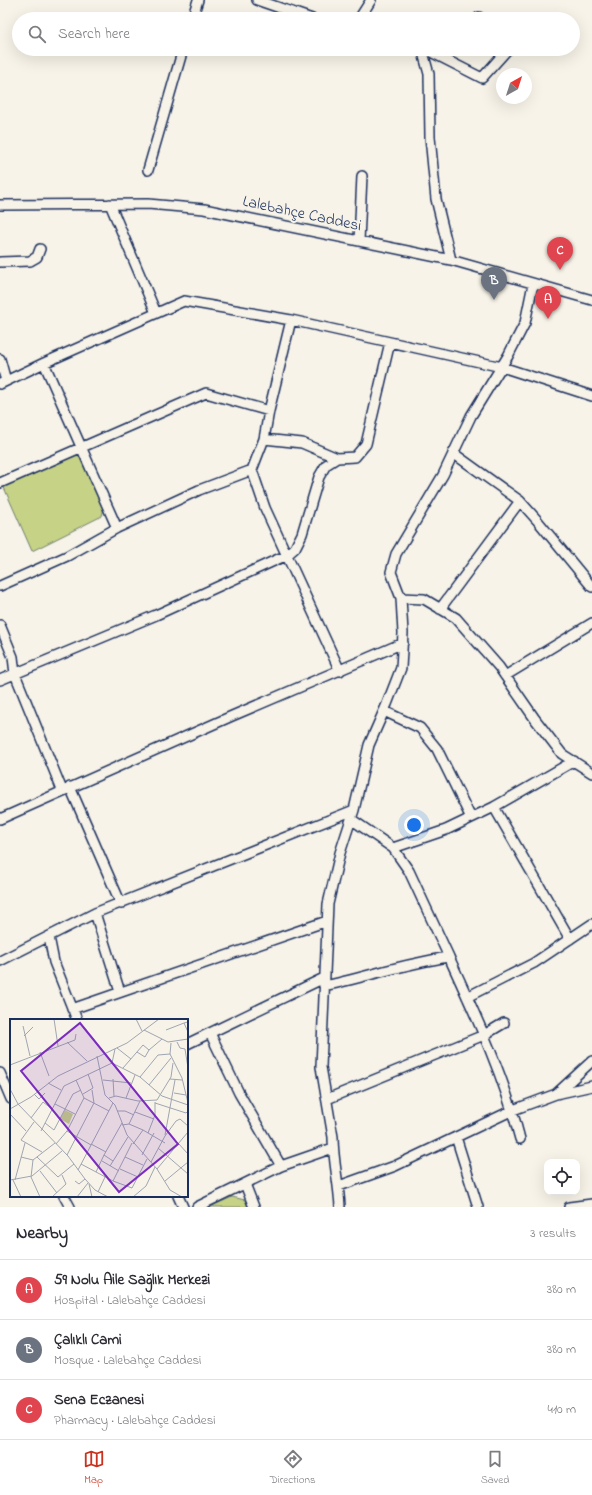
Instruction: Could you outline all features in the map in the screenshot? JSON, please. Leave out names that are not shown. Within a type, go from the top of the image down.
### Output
[{"type":"street","points":[[194,12],[198,0]]},
{"type":"street","points":[[257,0],[292,12]]},
{"type":"street","points":[[363,12],[370,0]]},
{"type":"street","points":[[148,170],[181,56]]},
{"type":"street","points":[[425,56],[429,74],[430,137],[436,199],[451,260]]},
{"type":"street","points":[[438,56],[482,78],[502,56]]},
{"type":"street","points":[[359,241],[362,176]]},
{"type":"street","points":[[110,204],[156,313]]},
{"type":"street","name":"Lalebahçe Caddesi","points":[[0,205],[148,204],[204,209],[451,260],[592,300]]},
{"type":"street","points":[[0,262],[30,261],[37,257],[40,249]]},
{"type":"street","points":[[340,1207],[333,1137],[321,1067],[328,904],[340,853],[353,814],[369,745],[401,668],[403,633],[401,598],[391,572],[396,554],[443,475],[471,416],[502,367],[525,323],[533,284]]},
{"type":"street","points":[[0,358],[3,382],[184,301],[291,320],[502,367],[592,396]]},
{"type":"street","points":[[291,320],[269,411],[264,439],[252,470],[265,508],[340,670]]},
{"type":"street","points":[[264,439],[302,444],[337,458],[355,457],[366,444],[390,342]]},
{"type":"street","points":[[44,363],[117,528]]},
{"type":"street","points":[[0,483],[81,446],[206,393],[269,411]]},
{"type":"street","points":[[453,453],[520,501],[592,587]]},
{"type":"street","points":[[0,680],[156,614],[287,555],[295,548],[302,534],[307,512],[319,477],[326,465],[337,458]]},
{"type":"street","points":[[0,586],[67,556],[117,528],[199,490],[252,470]]},
{"type":"street","points":[[440,608],[520,501]]},
{"type":"street","points":[[401,598],[424,599],[456,618],[499,667],[535,719],[562,754],[592,773]]},
{"type":"street","points":[[505,676],[592,623]]},
{"type":"street","points":[[0,625],[13,657],[15,674],[66,789],[121,904]]},
{"type":"street","points":[[0,818],[403,643]]},
{"type":"street","points":[[384,710],[420,728],[437,748],[471,818]]},
{"type":"street","points":[[393,848],[446,830],[494,807],[574,761]]},
{"type":"street","points":[[494,807],[570,939]]},
{"type":"street","points":[[353,814],[393,848],[409,871],[484,1035],[513,1110],[520,1140]]},
{"type":"street","points":[[0,961],[95,913],[353,814]]},
{"type":"street","points":[[95,913],[120,992]]},
{"type":"street","points":[[72,1009],[327,921]]},
{"type":"street","points":[[467,997],[534,963],[592,924]]},
{"type":"street","points":[[49,937],[54,962],[77,1019]]},
{"type":"street","points":[[188,1044],[324,982],[355,980],[430,960],[449,957]]},
{"type":"street","points":[[327,1099],[484,1035],[504,1022]]},
{"type":"street","points":[[210,1034],[239,1093],[281,1166]]},
{"type":"street","points":[[556,1094],[592,1061]]},
{"type":"street","points":[[0,1073],[10,1097]]},
{"type":"street","points":[[339,1186],[395,1166],[513,1110],[556,1094],[592,1086]]},
{"type":"street","points":[[456,1137],[478,1207]]},
{"type":"street","points":[[197,1207],[281,1166],[333,1148]]},
{"type":"street","points":[[245,1184],[254,1207]]},
{"type":"street","points":[[65,1197],[70,1207]]},
{"type":"street","points":[[178,1197],[183,1207]]},
{"type":"street","points":[[569,1207],[592,1204]]},
{"type":"green space","points":[[72,452],[79,454],[104,508],[102,516],[32,551],[2,483]]},
{"type":"green space","points":[[232,1197],[245,1200],[248,1207],[210,1207]]},
{"type":"place","name":"Sena Eczanesi","points":[[560,270]]},
{"type":"place","name":"Çalıklı Cami","points":[[494,300]]},
{"type":"place","name":"59 Nolu Aile Sağlık Merkezi","points":[[548,319]]}]
